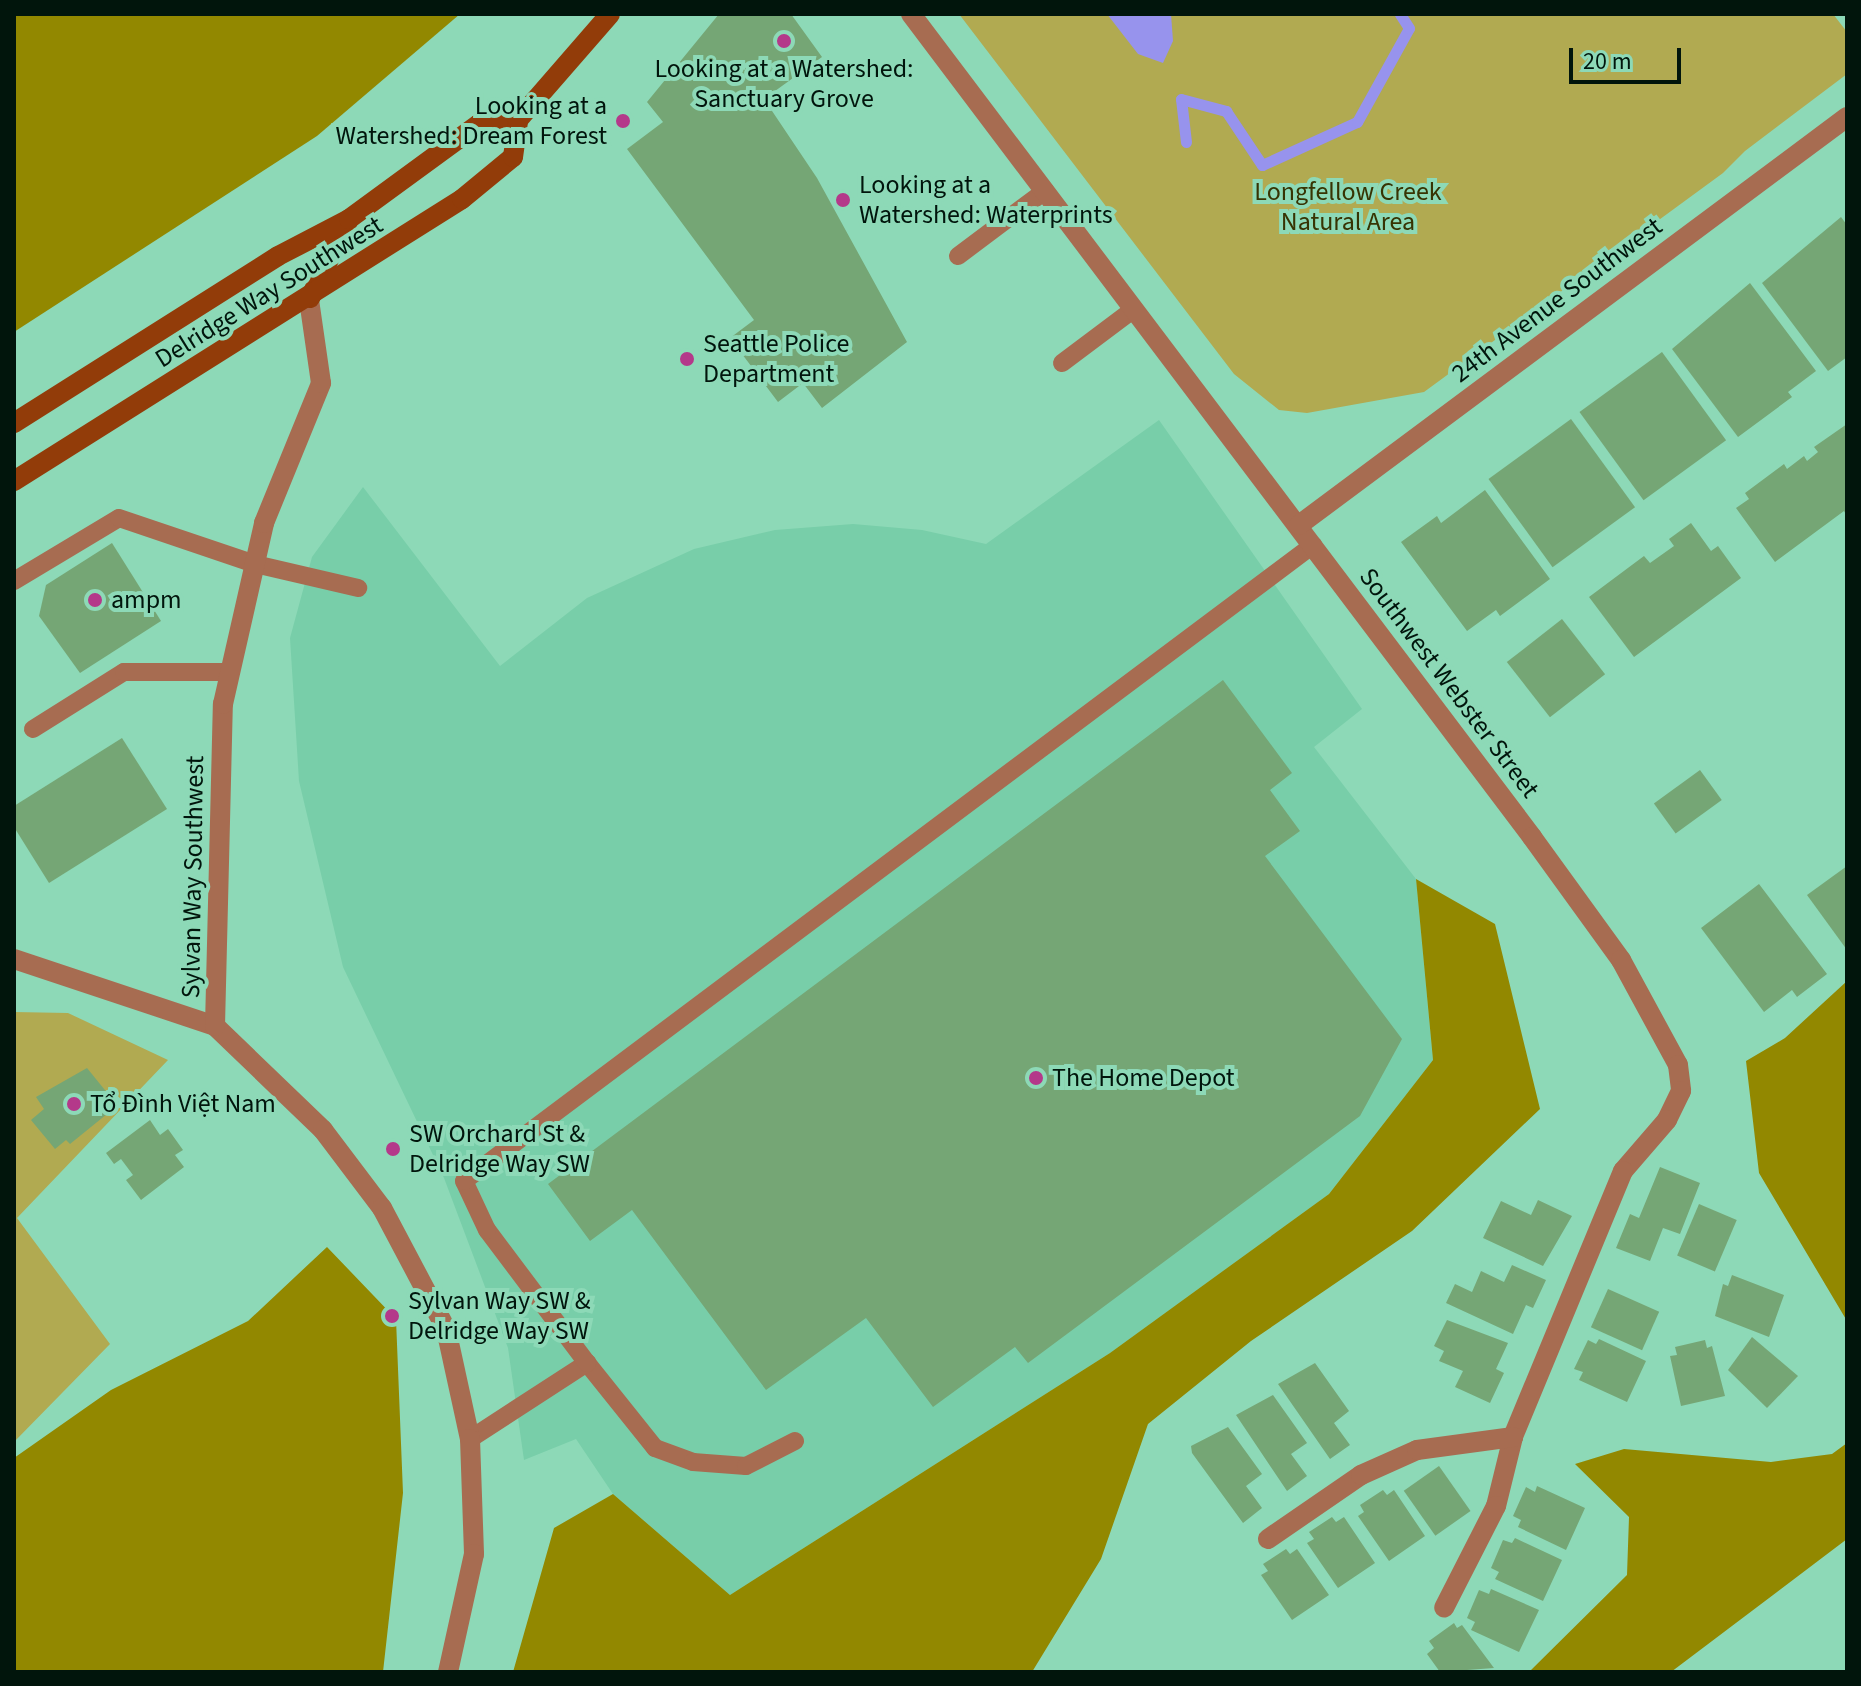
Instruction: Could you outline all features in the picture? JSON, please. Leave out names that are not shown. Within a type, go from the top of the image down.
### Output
[{"type":"main road","points":[[518,120],[610,14]]},
{"type":"main road","name":"Delridge Way Southwest","points":[[14,423],[278,256],[349,219],[480,123],[518,120],[513,157],[462,199],[309,300],[14,481]]},
{"type":"main road","points":[[309,300],[349,219]]},
{"type":"street","name":"Southwest Webster Street","points":[[911,14],[1299,525],[1621,960],[1678,1065],[1681,1091],[1667,1120],[1623,1171],[1513,1437],[1496,1506],[1444,1608]]},
{"type":"street","name":"24th Avenue Southwest","points":[[1299,525],[1847,117]]},
{"type":"street","name":"Sylvan Way Southwest","points":[[309,300],[321,383],[264,523],[223,704],[215,1026],[323,1130],[382,1208],[446,1329],[470,1439],[474,1554],[448,1672]]},
{"type":"street","points":[[14,959],[215,1026]]},
{"type":"street","points":[[1268,1539],[1361,1475],[1417,1450],[1513,1437]]},
{"type":"lane","points":[[958,256],[1045,191]]},
{"type":"lane","points":[[1062,363],[1134,309]]},
{"type":"lane","points":[[14,581],[119,518],[255,564],[358,588]]},
{"type":"lane","points":[[795,1441],[746,1466],[693,1462],[655,1448],[487,1230],[464,1181],[1313,545]]},
{"type":"lane","points":[[33,729],[124,672],[230,672]]},
{"type":"lane","points":[[470,1439],[587,1363]]},
{"type":"shaded area","points":[[14,14],[460,14],[317,136],[14,332]]},
{"type":"shaded area","points":[[1107,14],[1171,14],[1173,41],[1163,63],[1138,54]]},
{"type":"shaded area","points":[[1159,420],[1362,709],[1314,747],[1416,879],[1433,1060],[1329,1194],[1110,1353],[730,1595],[613,1494],[576,1439],[524,1460],[508,1348],[444,1178],[343,967],[299,781],[290,638],[312,557],[363,487],[500,666],[587,598],[694,549],[775,530],[853,524],[922,530],[986,544]]},
{"type":"shaded area","points":[[1416,879],[1495,924],[1540,1109],[1412,1231],[1251,1341],[1148,1424],[1101,1559],[1032,1672],[513,1672],[554,1528],[613,1494],[730,1595],[1110,1353],[1329,1194],[1433,1060]]},
{"type":"shaded area","points":[[1847,981],[1847,1321],[1759,1173],[1746,1061],[1785,1038]]},
{"type":"shaded area","points":[[327,1247],[396,1319],[403,1493],[383,1672],[14,1672],[14,1458],[111,1390],[248,1321]]},
{"type":"shaded area","points":[[1847,1443],[1847,1539],[1671,1672],[1529,1672],[1627,1575],[1629,1517],[1575,1464],[1624,1449],[1771,1462],[1832,1454]]},
{"type":"green space","name":"Longfellow Creek Natural Area","points":[[959,14],[1833,14],[1847,32],[1847,74],[1745,151],[1723,173],[1424,392],[1307,413],[1279,410],[1234,374]]},
{"type":"green space","points":[[14,1012],[68,1013],[168,1060],[17,1218],[110,1344],[14,1442]]},
{"type":"building","points":[[719,14],[791,14],[822,57],[764,99],[817,178],[907,342],[822,408],[803,383],[778,402],[730,338],[754,320],[627,149],[663,122],[647,102]]},
{"type":"building","points":[[1841,217],[1847,225],[1847,357],[1828,371],[1762,283]]},
{"type":"building","points":[[1750,283],[1816,371],[1788,392],[1792,397],[1738,437],[1672,349]]},
{"type":"building","points":[[1662,352],[1726,440],[1644,500],[1579,412]]},
{"type":"building","points":[[1571,419],[1635,507],[1553,567],[1488,479]]},
{"type":"building","points":[[1847,424],[1847,516],[1844,511],[1775,562],[1736,508],[1749,499],[1745,493],[1784,464],[1787,469],[1804,456],[1807,461],[1818,452],[1814,447]]},
{"type":"building","points":[[1485,490],[1550,579],[1500,616],[1496,610],[1467,631],[1401,542],[1437,516],[1441,523]]},
{"type":"building","points":[[1691,523],[1711,551],[1718,546],[1741,578],[1634,657],[1589,597],[1644,556],[1650,563],[1674,546],[1669,539]]},
{"type":"building","name":"ampm","points":[[112,543],[161,621],[80,673],[39,616],[46,585]]},
{"type":"building","points":[[1562,619],[1605,674],[1550,717],[1507,662]]},
{"type":"building","name":"The Home Depot","points":[[1223,680],[1292,773],[1270,790],[1300,831],[1265,856],[1402,1039],[1360,1116],[1028,1363],[1015,1347],[933,1407],[866,1318],[766,1390],[632,1210],[590,1241],[548,1184]]},
{"type":"building","points":[[122,738],[167,809],[49,883],[14,827],[14,806]]},
{"type":"building","points":[[1700,770],[1722,800],[1676,833],[1654,804]]},
{"type":"building","points":[[1847,866],[1847,950],[1807,895]]},
{"type":"building","points":[[1759,884],[1827,974],[1797,997],[1792,990],[1764,1012],[1701,928]]},
{"type":"building","name":"Tổ Đình Việt Nam","points":[[87,1068],[113,1100],[102,1109],[107,1114],[70,1144],[66,1140],[55,1149],[31,1120],[44,1109],[36,1097]]},
{"type":"building","points":[[150,1120],[160,1135],[168,1129],[183,1150],[175,1155],[184,1167],[141,1200],[126,1180],[133,1175],[121,1159],[114,1164],[106,1153]]},
{"type":"building","points":[[1660,1167],[1700,1183],[1680,1234],[1663,1228],[1650,1261],[1616,1248],[1630,1214],[1639,1218]]},
{"type":"building","points":[[1538,1200],[1572,1216],[1543,1266],[1483,1238],[1501,1201],[1531,1215]]},
{"type":"building","points":[[1699,1204],[1737,1220],[1715,1272],[1677,1256]]},
{"type":"building","points":[[1512,1265],[1546,1280],[1533,1308],[1526,1305],[1513,1334],[1446,1303],[1455,1284],[1472,1292],[1481,1271],[1504,1282]]},
{"type":"building","points":[[1732,1275],[1784,1295],[1769,1337],[1715,1316],[1723,1284],[1728,1286]]},
{"type":"building","points":[[1608,1289],[1659,1312],[1642,1350],[1591,1327]]},
{"type":"building","points":[[1447,1320],[1508,1343],[1496,1369],[1504,1373],[1490,1403],[1455,1387],[1463,1371],[1439,1361],[1444,1351],[1434,1346]]},
{"type":"building","points":[[1752,1337],[1798,1376],[1767,1408],[1728,1370]]},
{"type":"building","points":[[1599,1339],[1646,1361],[1627,1402],[1579,1380],[1583,1372],[1574,1369],[1588,1340],[1596,1344]]},
{"type":"building","points":[[1705,1340],[1707,1348],[1712,1346],[1725,1396],[1681,1406],[1670,1356],[1677,1355],[1675,1347]]},
{"type":"building","points":[[1315,1363],[1349,1411],[1334,1423],[1350,1445],[1330,1459],[1278,1384]]},
{"type":"building","points":[[1273,1395],[1307,1443],[1291,1454],[1307,1476],[1287,1491],[1236,1415]]},
{"type":"building","points":[[1228,1427],[1262,1474],[1246,1486],[1262,1508],[1243,1523],[1192,1453],[1191,1446]]},
{"type":"building","points":[[1439,1466],[1471,1511],[1435,1536],[1404,1491]]},
{"type":"building","points":[[1537,1486],[1585,1508],[1566,1550],[1518,1527],[1521,1520],[1513,1516],[1526,1487],[1535,1492]]},
{"type":"building","points":[[1383,1490],[1387,1495],[1394,1490],[1425,1536],[1389,1561],[1358,1516],[1364,1512],[1360,1505]]},
{"type":"building","points":[[1332,1517],[1336,1522],[1344,1517],[1375,1563],[1338,1588],[1307,1543],[1314,1539],[1309,1532]]},
{"type":"building","points":[[1515,1538],[1562,1560],[1543,1601],[1495,1579],[1499,1572],[1491,1568],[1503,1540],[1512,1543]]},
{"type":"building","points":[[1286,1549],[1290,1554],[1297,1549],[1329,1595],[1292,1620],[1261,1575],[1268,1571],[1263,1564]]},
{"type":"building","points":[[1491,1589],[1539,1610],[1519,1652],[1471,1630],[1475,1622],[1467,1618],[1479,1590],[1489,1594]]},
{"type":"building","points":[[1454,1623],[1457,1628],[1462,1625],[1494,1668],[1440,1672],[1427,1654],[1434,1648],[1429,1641]]},
{"type":"waterway","points":[[1186,142],[1181,99],[1226,111],[1262,165],[1357,122],[1409,28],[1400,14]]},
{"type":"place","name":"Looking at a Watershed: Sanctuary Grove","points":[[784,41]]},
{"type":"place","name":"Looking at a Watershed: Dream Forest","points":[[623,121]]},
{"type":"place","name":"Looking at a Watershed: Waterprints","points":[[843,200]]},
{"type":"place","name":"Seattle Police Department","points":[[687,359]]},
{"type":"place","name":"ampm","points":[[95,600]]},
{"type":"place","name":"The Home Depot","points":[[1036,1078]]},
{"type":"place","name":"Tổ Đình Việt Nam","points":[[74,1104]]},
{"type":"place","name":"SW Orchard St & Delridge Way SW","points":[[393,1149]]},
{"type":"place","name":"Sylvan Way SW & Delridge Way SW","points":[[392,1316]]}]
